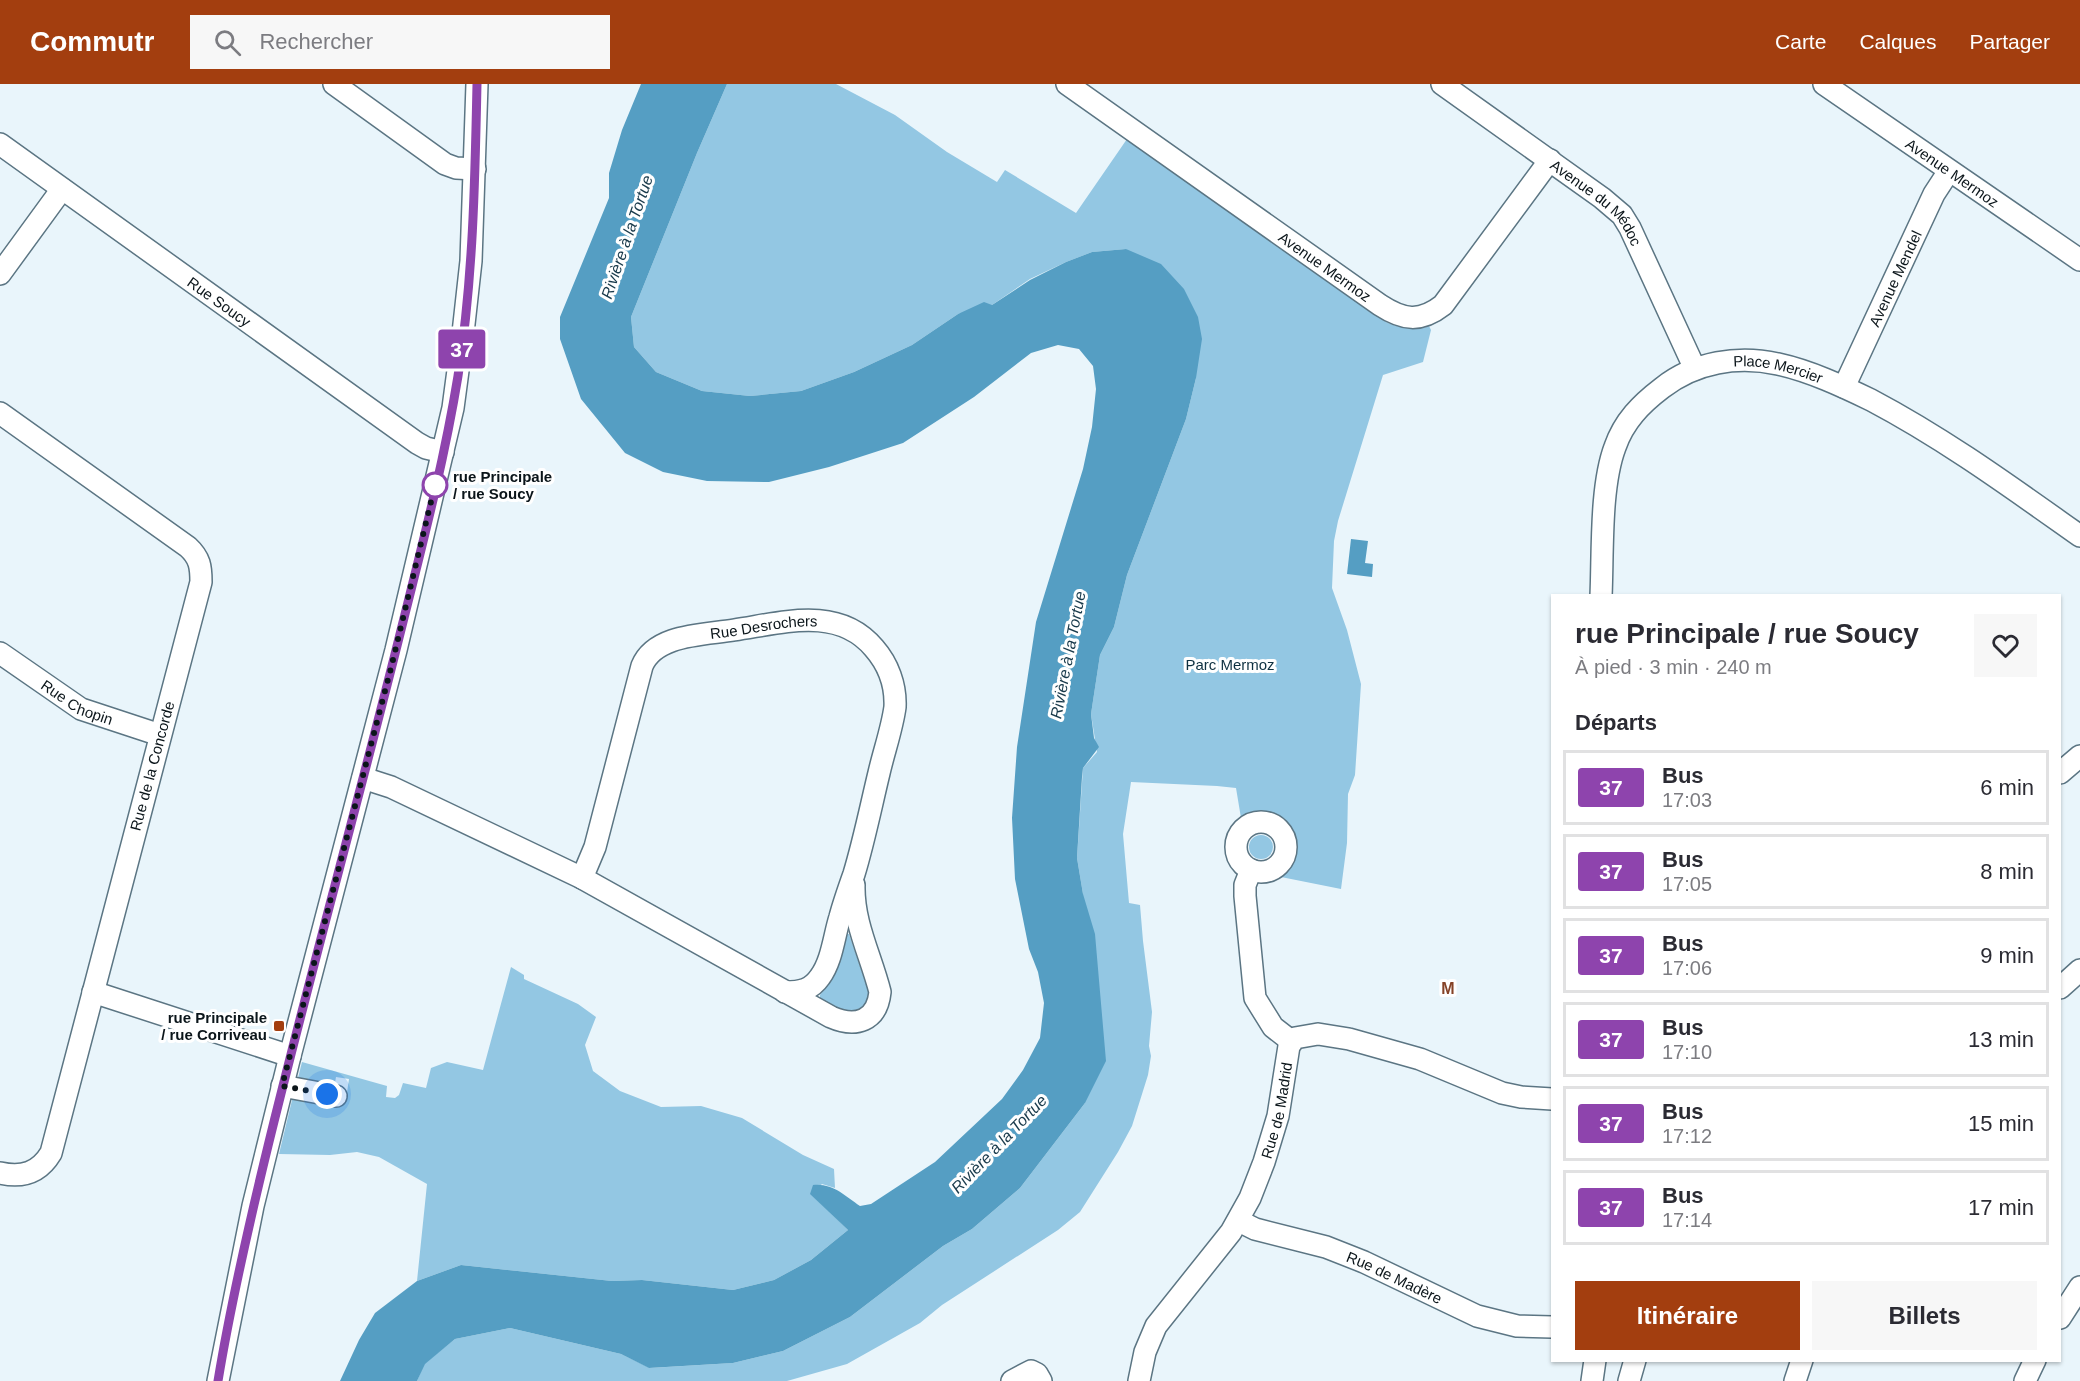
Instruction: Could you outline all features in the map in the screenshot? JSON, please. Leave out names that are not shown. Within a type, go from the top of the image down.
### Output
[{"type":"street","points":[[334,84],[445,164],[456,168],[475,169]]},
{"type":"street","points":[[218,1381],[244,1246],[282,1086],[363,778],[453,408],[464,333],[472,242],[477,84]]},
{"type":"street","name":"Avenue Mermoz","points":[[1067,84],[1380,305],[1403,317],[1425,316],[1443,306],[1550,160]]},
{"type":"street","name":"Avenue du Médoc","points":[[1442,84],[1550,160],[1622,215],[1636,239],[1695,369]]},
{"type":"street","name":"Avenue Mermoz","points":[[1824,84],[2080,260]]},
{"type":"street","name":"Rue Soucy","points":[[0,144],[417,443],[443,452]]},
{"type":"street","name":"Avenue Mendel","points":[[1844,387],[1934,194],[1948,171]]},
{"type":"street","points":[[0,274],[62,189]]},
{"type":"street","name":"Place Mercier","points":[[1601,594],[1607,482],[1614,447],[1622,430],[1640,406],[1666,385],[1695,369],[1738,360],[1767,362],[1800,370],[1844,387],[1908,420],[1950,445],[2080,537]]},
{"type":"street","name":"Rue de la Concorde","points":[[0,413],[188,547],[200,563],[201,582],[51,1153],[40,1167],[32,1172],[15,1176],[0,1173]]},
{"type":"street","name":"Rue Desrochers","points":[[582,878],[596,846],[642,666],[652,650],[674,640],[797,620],[815,620],[840,625],[862,636],[875,648],[891,676],[895,707],[854,873],[824,970],[807,990],[785,992]]},
{"type":"street","name":"Rue Chopin","points":[[0,653],[81,709],[160,735]]},
{"type":"street","points":[[2061,772],[2080,756]]},
{"type":"street","name":"Rue Desrochers","points":[[363,778],[390,787],[582,878],[785,992],[843,1022],[854,1023],[864,1020],[872,1012],[879,1002],[880,992],[855,909],[854,873]]},
{"type":"street","points":[[1251,870],[1245,885],[1245,896],[1255,998],[1273,1027],[1291,1041]]},
{"type":"street","points":[[2061,987],[2080,970]]},
{"type":"street","points":[[93,992],[290,1056]]},
{"type":"street","name":"Rue de Madrid","points":[[1139,1381],[1145,1352],[1156,1326],[1239,1221],[1250,1198],[1272,1138],[1282,1096],[1288,1046],[1291,1041],[1303,1035],[1318,1034],[1349,1038],[1420,1059],[1502,1093],[1551,1099]]},
{"type":"street","points":[[282,1086],[336,1096]]},
{"type":"street","name":"Rue de Madère","points":[[1239,1221],[1255,1229],[1326,1248],[1364,1262],[1477,1316],[1517,1326],[1551,1327]]},
{"type":"street","points":[[2061,1316],[2080,1287]]},
{"type":"street","points":[[1592,1381],[1595,1362]]},
{"type":"street","points":[[1629,1381],[1634,1362]]},
{"type":"street","points":[[1795,1381],[1801,1362]]},
{"type":"street","points":[[2025,1381],[2034,1362]]},
{"type":"street","points":[[1012,1381],[1031,1371],[1037,1374],[1041,1381]]},
{"type":"green space","name":"Parc Mermoz","points":[[727,84],[836,84],[895,115],[947,152],[997,182],[1005,170],[1076,213],[1127,139],[1386,322],[1407,328],[1429,326],[1431,330],[1423,362],[1383,375],[1338,521],[1334,541],[1332,588],[1347,630],[1361,684],[1355,775],[1348,794],[1347,843],[1341,889],[1281,877],[1291,864],[1296,851],[1295,839],[1290,828],[1282,820],[1270,815],[1256,814],[1241,818],[1236,788],[1131,782],[1123,834],[1129,903],[1140,905],[1152,1012],[1149,1046],[1151,1056],[1148,1075],[1132,1126],[1080,1212],[1058,1230],[942,1305],[920,1323],[847,1364],[787,1381],[417,1381],[424,1364],[455,1339],[510,1328],[621,1354],[650,1368],[733,1363],[783,1351],[850,1317],[943,1246],[972,1229],[1020,1188],[1085,1103],[1083,894],[1077,858],[1083,768],[1097,752],[1091,714],[1100,655],[1114,627],[1127,575],[1186,419],[1196,378],[1126,249],[1092,252],[1066,262],[1030,279],[992,305],[958,314],[912,345],[854,372],[801,391],[750,396],[702,391],[656,372],[634,347],[631,317]]},
{"type":"green space","points":[[1261,835],[1266,836],[1272,842],[1272,852],[1266,858],[1261,859],[1256,858],[1250,852],[1249,847],[1250,842],[1256,836]]},
{"type":"green space","points":[[847,934],[849,934],[869,993],[869,1000],[860,1012],[843,1011],[820,999],[820,995],[835,974]]},
{"type":"green space","points":[[511,967],[524,975],[524,979],[578,1004],[596,1017],[585,1045],[593,1071],[620,1091],[661,1107],[701,1106],[742,1118],[803,1155],[834,1169],[835,1188],[822,1184],[811,1194],[848,1230],[811,1260],[774,1280],[733,1290],[642,1280],[612,1281],[461,1265],[417,1281],[427,1184],[379,1157],[357,1152],[330,1155],[279,1154],[293,1096],[346,1099],[349,1079],[336,1077],[334,1089],[297,1082],[302,1062],[387,1086],[386,1097],[395,1098],[399,1095],[403,1083],[426,1088],[431,1068],[447,1062],[483,1070]]},
{"type":"water","name":"Rivière à la Tortue","points":[[641,84],[727,84],[631,317],[634,347],[656,372],[702,391],[750,396],[801,391],[854,372],[912,345],[958,314],[984,302],[992,305],[1030,280],[1092,252],[1126,249],[1161,264],[1184,289],[1198,317],[1202,339],[1186,419],[1127,575],[1114,627],[1100,655],[1091,714],[1094,738],[1099,747],[1083,768],[1077,858],[1083,894],[1095,934],[1106,1061],[1085,1103],[1020,1188],[972,1229],[943,1246],[850,1317],[783,1351],[733,1363],[649,1368],[621,1354],[510,1328],[455,1339],[425,1364],[417,1381],[340,1381],[359,1340],[375,1313],[417,1281],[461,1265],[612,1281],[642,1280],[733,1290],[774,1280],[811,1260],[848,1230],[810,1194],[813,1185],[833,1188],[860,1206],[871,1204],[935,1162],[1002,1099],[1023,1070],[1040,1038],[1044,1003],[1038,972],[1029,949],[1015,879],[1012,818],[1017,747],[1036,622],[1083,469],[1092,427],[1096,389],[1093,366],[1079,349],[1058,345],[1031,353],[974,397],[903,443],[829,467],[769,482],[707,481],[663,472],[625,453],[581,399],[560,339],[560,317],[609,198],[609,173],[622,130]]},
{"type":"water","points":[[1351,539],[1368,541],[1365,563],[1373,564],[1372,577],[1347,574]]},
{"type":"bus line","name":"37","points":[[218,1381],[239,1268],[291,1050],[396,650],[451,416],[471,261],[477,84]]},
{"type":"place","name":"rue Principale / rue Soucy","points":[[435,485]]},
{"type":"place","name":"rue Principale / rue Corriveau","points":[[279,1026]]},
{"type":"district","name":"M","points":[[1448,988]]},
{"type":"route","points":[[327,1094],[282,1086],[363,778],[435,485]]}]
